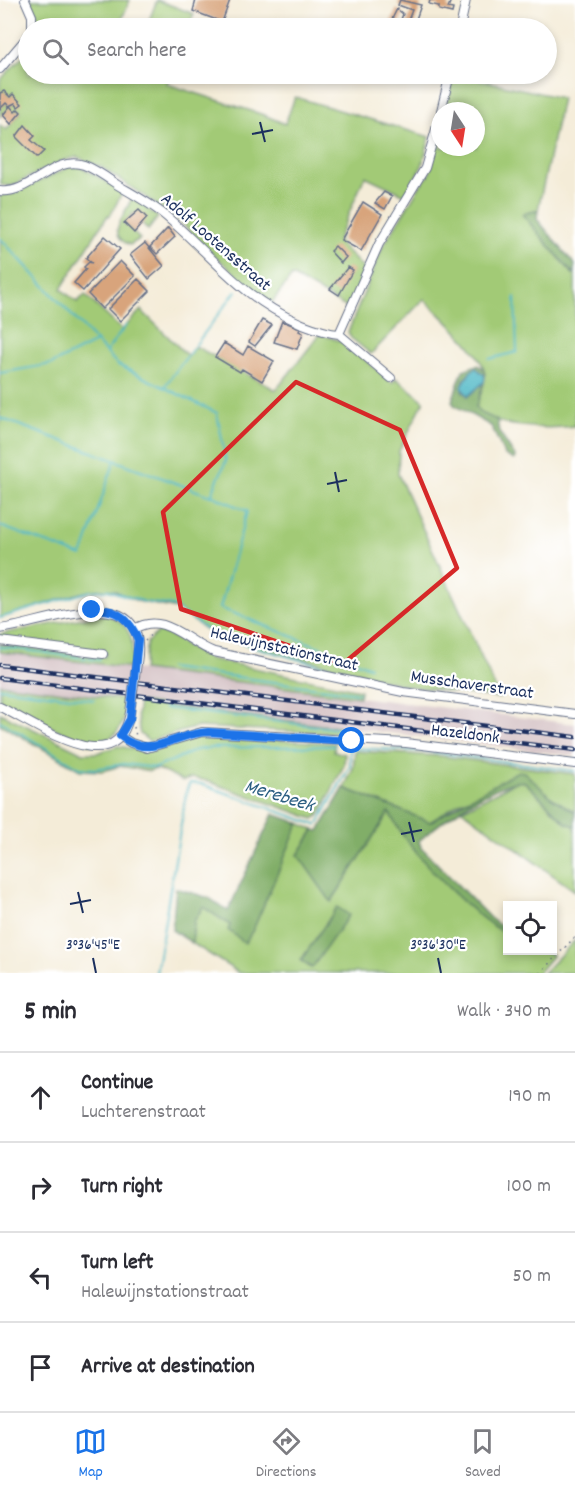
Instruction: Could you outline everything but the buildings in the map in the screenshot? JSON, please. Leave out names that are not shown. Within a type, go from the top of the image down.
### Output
[{"type":"street","points":[[25,0],[32,18]]},
{"type":"street","points":[[462,18],[466,0]]},
{"type":"street","points":[[0,69],[18,48]]},
{"type":"street","points":[[443,102],[447,84]]},
{"type":"street","points":[[391,378],[339,334],[379,244],[425,168],[431,146]]},
{"type":"street","name":"Adolf Lootensstraat","points":[[0,191],[9,192],[21,187],[57,167],[70,164],[85,165],[161,213],[232,281],[255,299],[315,329],[339,334]]},
{"type":"street","points":[[0,630],[100,609],[121,615],[134,628],[138,640],[130,719],[120,736],[99,748],[84,748],[0,707]]},
{"type":"street","name":"Halewijnstationstraat","points":[[134,628],[159,623],[173,628],[194,643],[213,652],[365,684]]},
{"type":"street","points":[[0,641],[103,654]]},
{"type":"street","name":"Musschaverstraat","points":[[365,684],[442,698],[575,714]]},
{"type":"street","name":"Hazeldonk","points":[[120,736],[131,744],[147,748],[202,732],[425,745],[575,764]]},
{"type":"path","points":[[135,717],[134,728],[138,738]]},
{"type":"path","points":[[540,973],[575,937]]},
{"type":"highlighted area","points":[[296,382],[400,430],[457,568],[343,664],[181,609],[163,512]]},
{"type":"shaded area","points":[[0,652],[575,724],[575,756],[0,684]]},
{"type":"green space","points":[[29,0],[130,0],[122,18],[39,18]]},
{"type":"green space","points":[[157,0],[194,14],[192,18],[150,18]]},
{"type":"green space","points":[[18,61],[18,84],[167,84],[285,124],[295,97],[430,137],[422,166],[405,195],[365,176],[337,241],[365,270],[349,309],[292,276],[271,304],[210,252],[179,220],[101,167],[77,157],[62,161],[11,186],[1,185],[0,125],[6,130],[21,112],[18,109],[15,112],[10,107],[0,117],[0,109],[6,103],[9,106],[15,103],[13,94],[10,97],[4,91],[0,94],[0,80]]},
{"type":"green space","points":[[452,84],[499,84],[562,98],[538,210],[522,214],[573,274],[575,272],[575,426],[552,428],[522,426],[494,420],[483,414],[476,406],[484,383],[483,366],[460,335],[424,299],[371,354],[351,338],[348,332],[383,246],[423,181],[429,176],[434,156],[485,156],[485,102],[447,102]]},
{"type":"green space","points":[[69,167],[81,167],[123,191],[110,216],[108,215],[61,289],[77,302],[85,295],[122,330],[141,310],[188,356],[195,346],[276,390],[320,334],[346,343],[392,383],[396,378],[424,401],[399,451],[398,474],[500,698],[407,686],[250,645],[205,629],[177,609],[137,601],[114,590],[101,589],[80,593],[0,618],[0,195],[13,194]]},
{"type":"green space","points":[[132,196],[158,217],[148,230],[133,213],[124,223],[140,239],[130,245],[118,235],[118,229],[119,222]]},
{"type":"green space","points":[[538,210],[537,219],[575,265],[573,274],[522,214]]},
{"type":"green space","points":[[477,365],[484,369],[485,376],[476,368],[464,379],[462,391],[468,396],[484,382],[476,407],[479,412],[497,420],[499,432],[516,458],[514,460],[505,455],[491,426],[454,405],[452,401],[463,370]]},
{"type":"green space","points":[[104,614],[121,622],[130,634],[131,668],[0,652],[0,644],[105,657],[106,653],[0,639],[0,634]]},
{"type":"green space","points":[[158,632],[170,636],[210,659],[360,690],[359,697],[143,670],[147,642]]},
{"type":"green space","points":[[0,684],[127,700],[122,725],[107,740],[90,745],[0,703]]},
{"type":"green space","points":[[139,702],[353,729],[352,734],[197,727],[149,741],[140,734],[137,715]]},
{"type":"green space","points":[[0,713],[83,753],[97,753],[118,746],[150,752],[196,737],[215,737],[335,743],[334,751],[345,754],[344,765],[320,814],[314,819],[204,780],[192,778],[183,781],[157,769],[149,771],[120,766],[103,771],[80,770],[0,724]]},
{"type":"green space","points":[[355,751],[441,756],[575,774],[575,812],[552,798],[523,772],[457,804],[430,822],[344,788],[353,768]]},
{"type":"green space","points":[[518,771],[524,772],[552,798],[575,812],[575,826],[566,823],[525,782],[515,782],[470,803],[419,841],[421,847],[490,918],[503,928],[503,932],[475,912],[441,880],[398,828],[389,812],[331,902],[298,855],[314,830],[319,831],[344,788],[430,822]]},
{"type":"green space","points":[[517,781],[525,782],[566,823],[575,826],[575,891],[462,810]]},
{"type":"green space","points":[[389,812],[410,845],[441,880],[475,912],[503,932],[503,955],[553,955],[538,973],[239,973],[192,943],[194,921],[203,907],[230,925],[253,930],[299,823],[314,830],[298,855],[332,901]],"holes":[[[337,908],[348,915],[311,968],[301,961]]]},
{"type":"green space","points":[[273,814],[299,823],[253,930],[245,943],[228,930],[230,925],[203,907],[194,921],[192,943],[172,930],[176,888],[209,898],[228,911]]},
{"type":"green space","points":[[337,907],[349,915],[312,968],[301,960]]},
{"type":"green space","points":[[575,940],[575,973],[543,973]]},
{"type":"water","points":[[476,368],[485,376],[484,382],[468,396],[461,387],[471,371]]},
{"type":"waterway","points":[[0,238],[118,365],[217,413],[226,461],[211,495],[247,511],[220,608],[370,667]]},
{"type":"waterway","points":[[164,387],[236,291]]},
{"type":"waterway","points":[[489,359],[517,352],[515,297]]},
{"type":"waterway","points":[[106,352],[127,324]]},
{"type":"waterway","points":[[0,373],[52,364],[96,342]]},
{"type":"waterway","points":[[0,418],[211,496]]},
{"type":"waterway","points":[[0,526],[82,556],[114,463]]},
{"type":"waterway","points":[[0,618],[91,591],[108,590],[145,602],[173,606],[216,636],[364,678]]},
{"type":"waterway","points":[[0,647],[100,660]]},
{"type":"waterway","points":[[169,668],[358,693]]},
{"type":"waterway","points":[[0,688],[94,700]]},
{"type":"waterway","points":[[164,708],[348,730]]},
{"type":"waterway","points":[[0,721],[80,768],[95,769],[124,764],[156,768],[196,750],[210,748],[334,746]]},
{"type":"waterway","name":"Merebeek","points":[[156,973],[187,789],[190,783],[201,784],[317,825],[350,766],[350,748],[427,751],[575,771]]},
{"type":"railway","points":[[0,665],[575,737]]},
{"type":"railway","points":[[0,678],[575,750]]},
{"type":"route","points":[[92,610],[108,610],[121,615],[134,628],[138,640],[130,719],[120,736],[131,744],[147,748],[190,734],[208,732],[352,741]]}]
